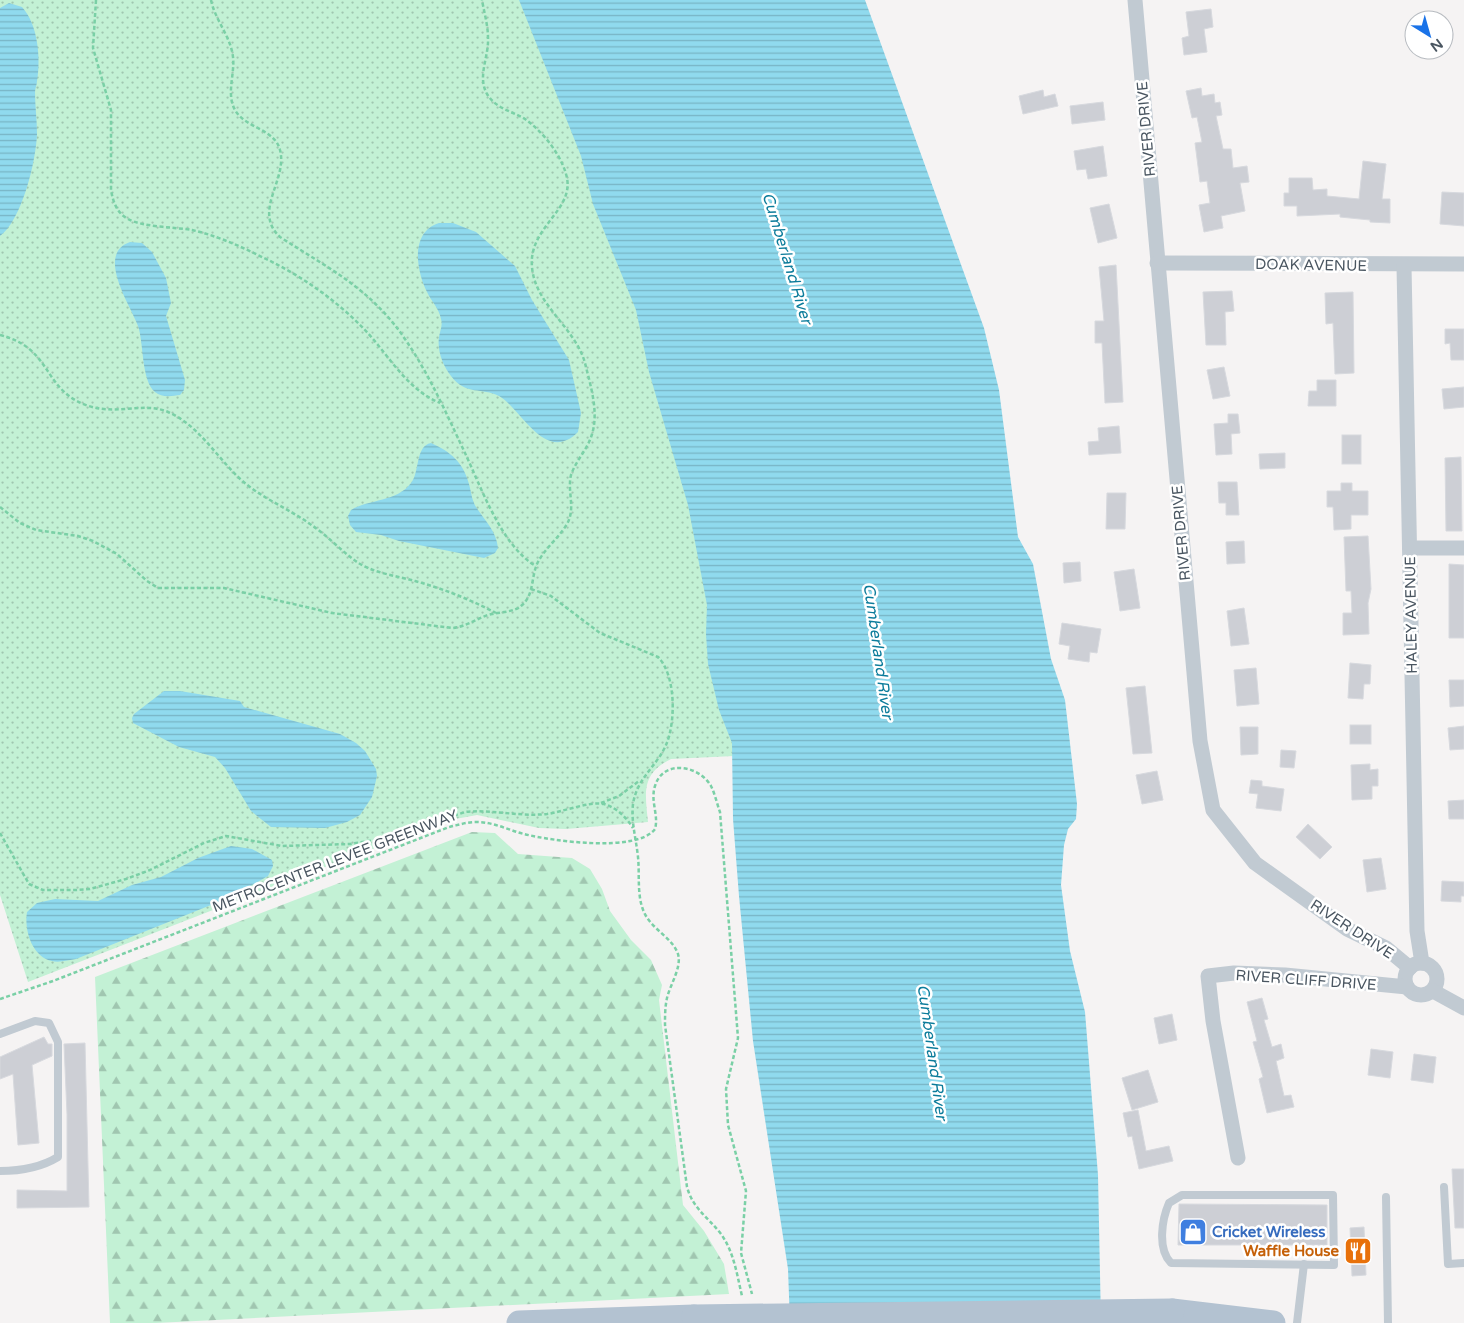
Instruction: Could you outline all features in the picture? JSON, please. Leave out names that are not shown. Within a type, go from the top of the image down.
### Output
[{"type":"main road","points":[[519,1323],[694,1318],[1172,1311],[1273,1323]]},
{"type":"street","name":"RIVER DRIVE","points":[[1135,0],[1200,741],[1213,810],[1255,863],[1347,929],[1386,948],[1416,966]]},
{"type":"street","name":"DOAK AVENUE","points":[[1157,263],[1404,266],[1464,264]]},
{"type":"street","name":"HALEY AVENUE","points":[[1404,266],[1417,930],[1416,966]]},
{"type":"street","points":[[1410,548],[1464,548]]},
{"type":"street","points":[[1430,965],[1437,973],[1437,984],[1433,991],[1420,995],[1412,992],[1408,987],[1405,978],[1416,966],[1430,965]]},
{"type":"street","name":"RIVER CLIFF DRIVE","points":[[1238,1158],[1215,1030],[1208,976],[1234,973],[1285,975],[1408,987]]},
{"type":"street","points":[[1433,991],[1464,1008]]},
{"type":"lane","points":[[0,1034],[35,1021],[48,1023],[58,1042],[58,1157],[44,1165],[15,1171],[0,1171]]},
{"type":"lane","points":[[1444,1187],[1448,1264],[1464,1264]]},
{"type":"lane","points":[[1333,1195],[1334,1265],[1304,1264],[1171,1263],[1166,1255],[1163,1242],[1168,1203],[1182,1196],[1333,1195]]},
{"type":"lane","points":[[1386,1197],[1388,1323]]},
{"type":"lane","points":[[1297,1323],[1304,1264]]},
{"type":"path","points":[[96,0],[93,48],[111,110],[112,190],[113,199],[121,213],[136,222],[210,234],[287,270],[347,312],[365,330],[409,382],[430,399],[440,404]]},
{"type":"path","points":[[210,0],[232,52],[231,92],[235,111],[244,121],[273,138],[280,149],[280,165],[268,212],[271,226],[280,237],[340,273],[379,306],[407,341],[440,404],[490,508],[519,554],[536,566]]},
{"type":"path","points":[[0,507],[20,523],[36,530],[78,536],[93,541],[116,554],[158,588],[224,588],[332,613],[438,627],[460,627],[479,618],[521,607],[531,589],[536,566],[570,518],[572,474],[592,434],[595,417],[584,360],[575,343],[539,292],[532,266],[534,247],[539,234],[559,208],[567,192],[566,173],[553,148],[538,130],[523,118],[498,106],[487,93],[483,77],[489,40],[482,0]]},
{"type":"path","points":[[0,335],[26,346],[41,360],[66,393],[85,405],[108,410],[161,410],[180,419],[193,429],[245,483],[270,501],[308,522],[360,564],[461,595],[496,613]]},
{"type":"path","points":[[0,833],[29,884],[43,890],[69,891],[90,889],[126,879],[150,870],[215,839],[226,836],[282,846],[350,844],[388,838],[465,812],[477,811],[528,815],[567,811],[597,804],[619,796],[642,778],[661,754],[670,733],[671,688],[664,663],[652,654],[620,643],[600,633],[551,596],[531,589]]},
{"type":"path","points":[[636,841],[646,838],[655,829],[657,823],[653,792],[657,781],[664,773],[673,768],[685,768],[693,771],[710,785],[720,812],[738,1038],[726,1089],[728,1125],[746,1191],[741,1252],[752,1294]]},
{"type":"path","points":[[642,778],[635,794],[632,817],[636,841],[639,890],[643,911],[654,926],[672,944],[679,960],[666,1000],[665,1025],[687,1187],[690,1199],[697,1210],[719,1232],[727,1244],[734,1261],[742,1296]]},
{"type":"path","points":[[597,804],[603,804],[622,814],[633,830]]},
{"type":"path","name":"METROCENTER LEVEE GREENWAY","points":[[0,999],[53,981],[449,827],[475,822],[498,825],[524,834],[581,842],[602,844],[636,841]]},
{"type":"green space","points":[[0,0],[545,0],[589,93],[755,755],[671,759],[661,765],[654,771],[647,785],[648,822],[566,829],[539,828],[477,815],[450,820],[28,982],[0,895]]},
{"type":"green space","points":[[472,832],[495,833],[518,854],[572,858],[590,869],[602,889],[610,911],[631,940],[651,960],[662,985],[659,1000],[683,1205],[704,1231],[724,1264],[729,1294],[156,1323],[110,1323],[95,977]]},
{"type":"water","name":"Cumberland River","points":[[519,0],[865,0],[984,328],[999,390],[1018,537],[1033,564],[1051,659],[1065,700],[1077,804],[1076,819],[1068,829],[1064,845],[1061,885],[1070,951],[1085,1012],[1098,1175],[1101,1323],[790,1323],[788,1269],[753,1041],[733,819],[732,743],[719,710],[708,664],[707,605],[688,505],[649,372],[636,310],[593,204],[581,156]]},
{"type":"water","points":[[9,3],[22,7],[35,32],[39,63],[35,92],[37,134],[31,174],[21,204],[8,228],[0,236],[0,8]]},
{"type":"water","points":[[439,223],[453,223],[476,232],[515,266],[532,300],[569,360],[581,413],[578,432],[566,440],[555,442],[544,438],[534,431],[499,396],[462,386],[445,368],[439,348],[442,323],[440,315],[423,283],[418,263],[418,253],[423,234]]},
{"type":"water","points":[[130,242],[142,243],[152,252],[166,278],[171,303],[166,316],[185,380],[184,390],[180,395],[167,396],[158,394],[150,386],[147,379],[138,326],[123,294],[115,269],[116,257],[120,248]]},
{"type":"water","points":[[431,443],[445,450],[460,464],[469,484],[475,505],[495,536],[498,548],[495,553],[484,558],[399,541],[381,535],[356,532],[350,525],[348,516],[351,510],[358,506],[398,494],[411,483],[416,473],[422,449]]},
{"type":"water","points":[[164,691],[180,691],[240,701],[244,707],[340,734],[356,743],[365,751],[376,769],[377,776],[372,797],[360,815],[347,822],[325,828],[271,827],[251,811],[225,768],[215,757],[179,747],[133,723],[132,718],[134,714]]},
{"type":"water","points":[[231,846],[252,849],[272,860],[273,866],[268,876],[231,897],[76,959],[52,961],[39,954],[31,942],[27,927],[27,912],[37,903],[55,899],[98,901],[132,885],[161,877],[198,858]]},
{"type":"building","points":[[1211,9],[1213,27],[1204,29],[1207,52],[1184,55],[1182,38],[1189,36],[1186,12]]},
{"type":"building","points":[[1201,88],[1202,96],[1214,94],[1215,103],[1220,102],[1222,115],[1216,116],[1223,149],[1231,149],[1233,168],[1247,166],[1249,182],[1240,183],[1245,211],[1221,216],[1223,228],[1204,232],[1199,205],[1210,203],[1207,181],[1200,182],[1195,143],[1202,142],[1197,117],[1192,118],[1186,91]]},
{"type":"building","points":[[1043,90],[1044,97],[1055,94],[1058,106],[1023,114],[1019,96]]},
{"type":"building","points":[[1103,102],[1105,120],[1072,124],[1070,106]]},
{"type":"building","points":[[1103,146],[1107,176],[1088,179],[1086,169],[1077,170],[1074,151]]},
{"type":"building","points":[[1363,161],[1386,164],[1382,199],[1390,199],[1390,223],[1340,217],[1340,214],[1297,216],[1297,206],[1284,206],[1284,193],[1289,193],[1289,178],[1312,178],[1313,190],[1327,189],[1327,196],[1359,199]]},
{"type":"building","points":[[1442,192],[1464,193],[1464,226],[1440,224]]},
{"type":"building","points":[[1109,204],[1117,238],[1098,243],[1090,208]]},
{"type":"building","points":[[1116,265],[1123,402],[1105,403],[1102,343],[1095,343],[1095,321],[1104,321],[1099,267]]},
{"type":"building","points":[[1232,291],[1234,311],[1225,312],[1226,345],[1206,345],[1203,292]]},
{"type":"building","points":[[1353,292],[1354,373],[1335,374],[1333,323],[1326,324],[1325,293]]},
{"type":"building","points":[[1445,329],[1464,329],[1464,360],[1451,360],[1450,343],[1445,344]]},
{"type":"building","points":[[1224,367],[1230,396],[1213,399],[1207,370]]},
{"type":"building","points":[[1317,380],[1336,380],[1336,406],[1308,406],[1309,391],[1317,391]]},
{"type":"building","points":[[1464,387],[1464,407],[1444,409],[1442,389]]},
{"type":"building","points":[[1228,414],[1238,414],[1240,433],[1231,434],[1232,454],[1216,455],[1214,424],[1228,423]]},
{"type":"building","points":[[1119,426],[1121,453],[1089,455],[1088,442],[1099,441],[1098,428]]},
{"type":"building","points":[[1342,435],[1361,435],[1361,464],[1342,464]]},
{"type":"building","points":[[1285,453],[1285,468],[1260,469],[1259,454]]},
{"type":"building","points":[[1461,457],[1462,531],[1446,531],[1445,458]]},
{"type":"building","points":[[1218,482],[1237,482],[1239,515],[1226,515],[1226,503],[1219,503]]},
{"type":"building","points":[[1341,483],[1352,483],[1352,491],[1368,491],[1368,515],[1351,515],[1351,529],[1334,530],[1333,507],[1327,507],[1327,491],[1341,491]]},
{"type":"building","points":[[1107,493],[1126,493],[1125,529],[1106,529]]},
{"type":"building","points":[[1368,536],[1371,589],[1368,603],[1369,634],[1343,635],[1343,613],[1352,613],[1351,591],[1346,591],[1344,537]]},
{"type":"building","points":[[1244,541],[1245,563],[1227,564],[1226,542]]},
{"type":"building","points":[[1080,562],[1081,581],[1064,583],[1063,563]]},
{"type":"building","points":[[1449,564],[1464,565],[1464,638],[1449,638]]},
{"type":"building","points":[[1134,569],[1140,608],[1120,611],[1114,572]]},
{"type":"building","points":[[1244,608],[1249,644],[1231,646],[1227,611]]},
{"type":"building","points":[[1062,623],[1101,629],[1097,653],[1090,652],[1089,662],[1068,659],[1070,646],[1059,644]]},
{"type":"building","points":[[1350,663],[1371,665],[1370,684],[1364,684],[1363,699],[1348,698]]},
{"type":"building","points":[[1256,668],[1259,704],[1237,706],[1234,670]]},
{"type":"building","points":[[1449,680],[1464,680],[1464,706],[1450,707]]},
{"type":"building","points":[[1145,686],[1152,753],[1133,754],[1126,688]]},
{"type":"building","points":[[1350,725],[1371,725],[1371,744],[1350,744]]},
{"type":"building","points":[[1464,726],[1464,749],[1450,750],[1448,728]]},
{"type":"building","points":[[1240,727],[1258,727],[1258,754],[1241,755]]},
{"type":"building","points":[[1281,750],[1296,751],[1294,768],[1280,767]]},
{"type":"building","points":[[1370,764],[1370,770],[1378,769],[1378,786],[1372,786],[1372,799],[1352,800],[1351,765]]},
{"type":"building","points":[[1157,771],[1163,800],[1142,804],[1136,775]]},
{"type":"building","points":[[1251,780],[1262,781],[1262,786],[1284,789],[1281,811],[1256,808],[1258,794],[1249,793]]},
{"type":"building","points":[[1464,800],[1464,819],[1449,819],[1448,801]]},
{"type":"building","points":[[1308,824],[1332,847],[1320,859],[1296,837]]},
{"type":"building","points":[[1381,858],[1386,889],[1367,892],[1363,860]]},
{"type":"building","points":[[1442,881],[1464,882],[1464,896],[1461,896],[1461,902],[1441,901]]},
{"type":"building","points":[[1262,998],[1268,1019],[1264,1020],[1272,1047],[1281,1044],[1284,1058],[1276,1061],[1284,1096],[1291,1095],[1294,1107],[1267,1113],[1259,1079],[1263,1077],[1253,1042],[1257,1041],[1247,1002]]},
{"type":"building","points":[[1172,1014],[1177,1040],[1159,1044],[1154,1018]]},
{"type":"building","points":[[44,1037],[48,1044],[52,1044],[52,1056],[32,1065],[39,1143],[18,1145],[13,1074],[0,1079],[0,1057]]},
{"type":"building","points":[[85,1043],[89,1207],[17,1208],[17,1190],[67,1191],[67,1114],[64,1044]]},
{"type":"building","points":[[1371,1049],[1393,1052],[1390,1078],[1368,1075]]},
{"type":"building","points":[[1414,1054],[1436,1057],[1433,1083],[1411,1080]]},
{"type":"building","points":[[1148,1070],[1158,1102],[1132,1110],[1122,1078]]},
{"type":"building","points":[[1138,1110],[1146,1151],[1169,1146],[1173,1161],[1139,1169],[1132,1136],[1128,1137],[1123,1113]]},
{"type":"building","points":[[1452,1169],[1464,1169],[1464,1228],[1455,1228]]},
{"type":"building","points":[[1179,1204],[1327,1205],[1327,1245],[1178,1245]]},
{"type":"building","name":"Waffle House","points":[[1364,1227],[1366,1275],[1352,1276],[1350,1228]]},
{"type":"place","name":"Cricket Wireless","points":[[1193,1232]]},
{"type":"place","name":"Waffle House","points":[[1358,1251]]}]
